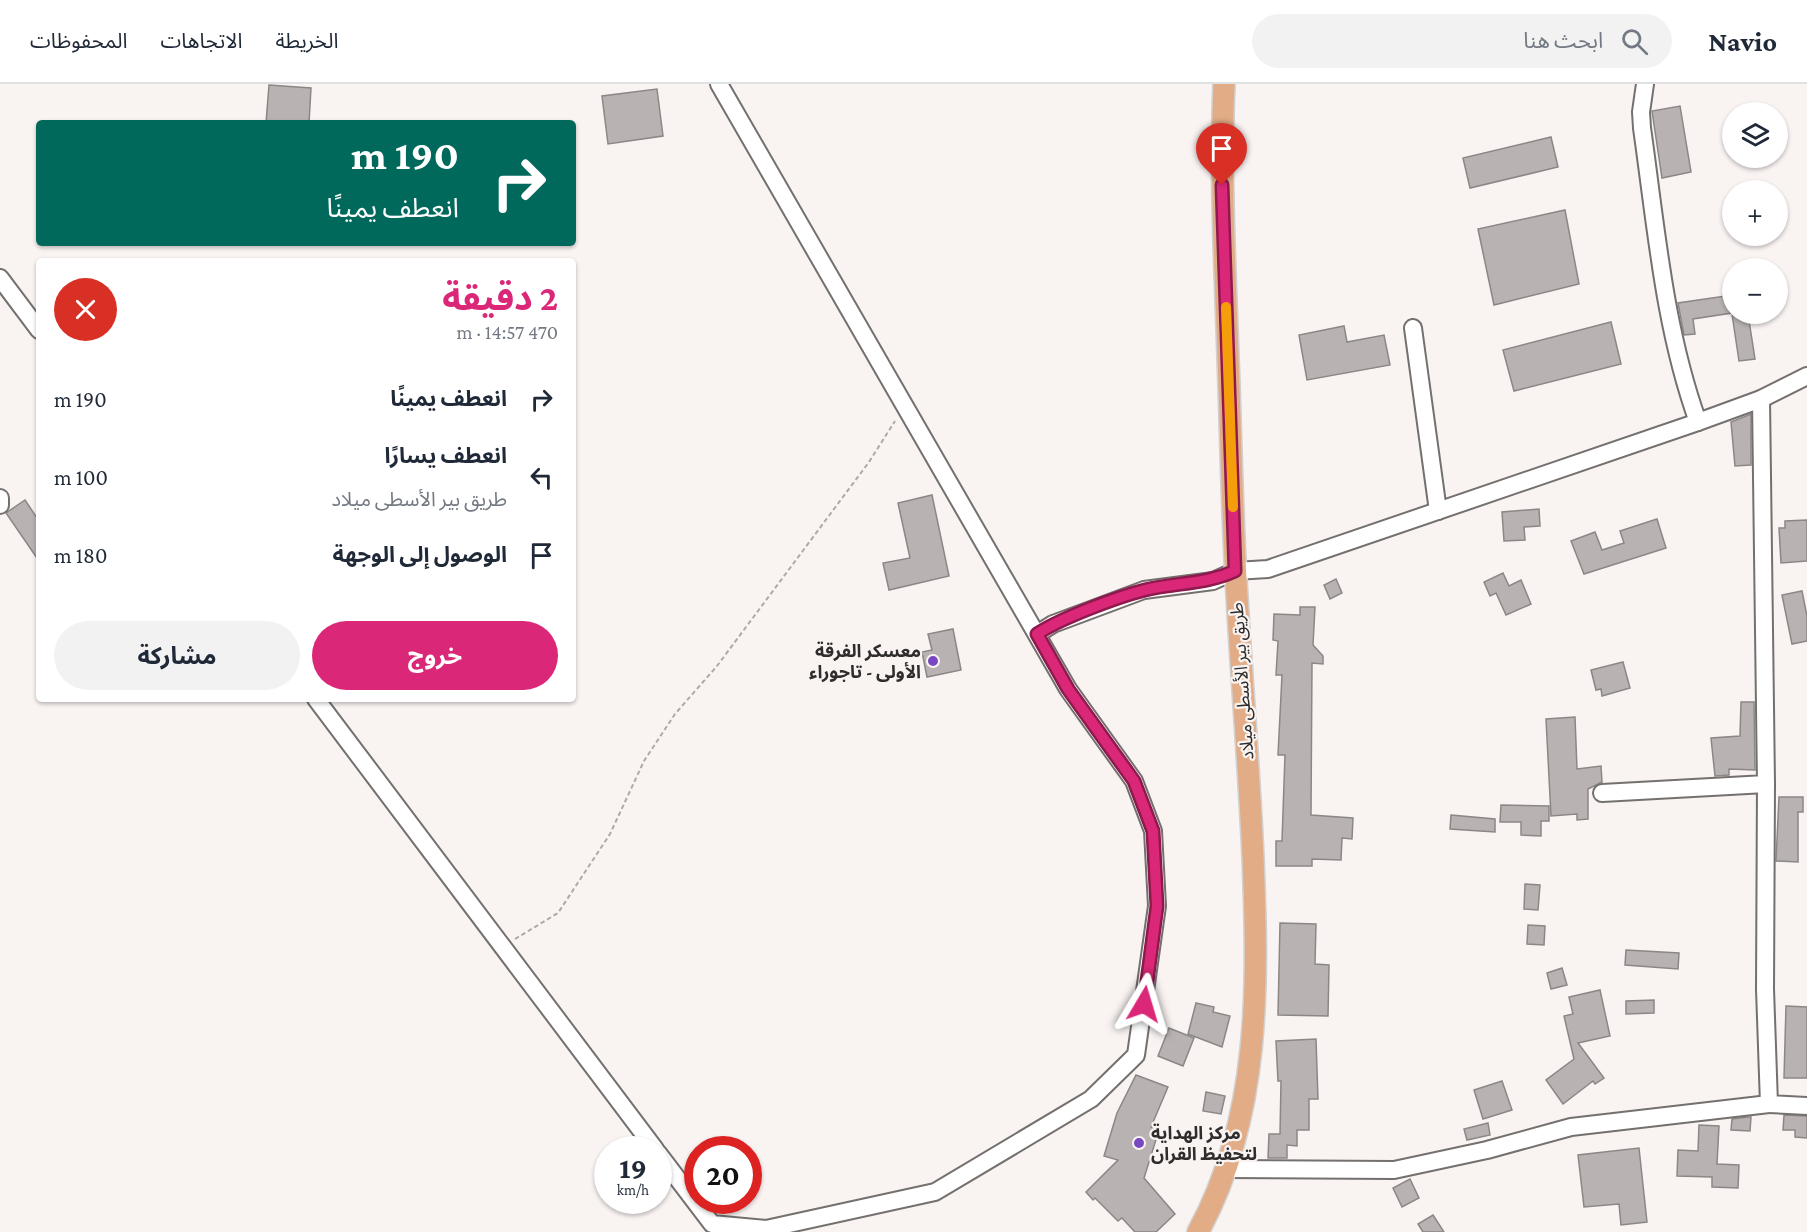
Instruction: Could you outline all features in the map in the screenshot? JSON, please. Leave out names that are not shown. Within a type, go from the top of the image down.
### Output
[{"type":"main road","name":"طريق بير الأسطى ميلاد","points":[[1198,1232],[1215,1201],[1238,1137],[1249,1074],[1255,982],[1251,828],[1235,571],[1221,161],[1224,84]]},
{"type":"street","points":[[672,1171],[712,1224],[766,1229],[935,1192],[1091,1099],[1136,1055],[1157,906],[1153,831],[1134,781],[1068,689],[719,84]]},
{"type":"street","points":[[1645,84],[1641,112],[1642,128],[1667,300],[1680,367],[1698,422]]},
{"type":"street","points":[[0,278],[36,326]]},
{"type":"street","points":[[1413,328],[1438,512]]},
{"type":"street","points":[[1037,634],[1053,624],[1144,590],[1213,581],[1235,571],[1268,569],[1698,422],[1761,399],[1807,376]]},
{"type":"street","points":[[1761,399],[1766,784],[1765,988],[1769,1104]]},
{"type":"street","points":[[0,498],[0,505]]},
{"type":"street","points":[[318,702],[645,1136]]},
{"type":"street","points":[[1602,793],[1766,784]]},
{"type":"street","points":[[1226,1169],[1394,1170],[1476,1153],[1571,1126],[1769,1104],[1807,1106]]},
{"type":"path","points":[[502,947],[558,913],[610,834],[644,761],[675,714],[717,666],[869,462],[901,412]]},
{"type":"building","points":[[269,85],[311,88],[309,120],[266,120]]},
{"type":"building","points":[[657,89],[663,136],[608,144],[602,96]]},
{"type":"building","points":[[1680,106],[1691,172],[1662,178],[1652,111]]},
{"type":"building","points":[[1551,137],[1558,167],[1470,188],[1463,158]]},
{"type":"building","points":[[1565,210],[1579,284],[1494,305],[1478,229]]},
{"type":"building","points":[[1722,296],[1722,315],[1693,319],[1695,334],[1684,335],[1678,303]]},
{"type":"building","points":[[1611,322],[1621,364],[1514,391],[1503,350]]},
{"type":"building","points":[[1733,324],[1750,324],[1755,359],[1739,361]]},
{"type":"building","points":[[1344,326],[1347,342],[1384,335],[1390,365],[1307,380],[1299,335]]},
{"type":"building","points":[[1751,414],[1751,465],[1735,466],[1731,422]]},
{"type":"building","points":[[932,495],[949,576],[889,590],[883,563],[910,558],[898,503]]},
{"type":"building","points":[[25,500],[36,516],[36,557],[6,513]]},
{"type":"building","points":[[1539,509],[1540,526],[1524,527],[1525,540],[1504,541],[1502,512]]},
{"type":"building","points":[[1657,519],[1666,548],[1584,574],[1571,541],[1595,532],[1602,550],[1624,543],[1620,531]]},
{"type":"building","points":[[1807,520],[1807,561],[1781,563],[1779,528],[1785,528],[1785,521]]},
{"type":"building","points":[[1503,573],[1509,586],[1521,580],[1531,604],[1506,615],[1496,593],[1490,596],[1484,582]]},
{"type":"building","points":[[1336,579],[1342,593],[1330,599],[1324,585]]},
{"type":"building","points":[[1802,591],[1807,616],[1807,641],[1792,644],[1782,595]]},
{"type":"building","points":[[1300,607],[1315,607],[1313,645],[1323,656],[1323,664],[1312,663],[1311,815],[1353,818],[1352,839],[1342,838],[1341,860],[1312,859],[1312,866],[1276,866],[1276,841],[1282,841],[1285,755],[1278,755],[1282,675],[1276,675],[1278,641],[1273,640],[1274,614],[1300,615]]},
{"type":"building","points":[[953,629],[961,670],[927,677],[922,652],[932,650],[928,634]]},
{"type":"building","points":[[1623,662],[1630,688],[1602,696],[1601,689],[1596,690],[1591,670]]},
{"type":"building","points":[[1741,702],[1754,702],[1755,770],[1729,769],[1729,775],[1715,776],[1711,738],[1740,736]]},
{"type":"building","points":[[1575,717],[1577,769],[1601,766],[1602,782],[1588,789],[1588,819],[1577,820],[1577,814],[1551,816],[1546,719]]},
{"type":"building","points":[[1779,797],[1803,797],[1803,812],[1798,812],[1798,862],[1776,861]]},
{"type":"building","points":[[1501,805],[1549,806],[1549,821],[1541,821],[1541,836],[1521,835],[1521,822],[1500,822]]},
{"type":"building","points":[[1451,815],[1495,819],[1495,832],[1450,829]]},
{"type":"building","points":[[1525,884],[1540,885],[1538,910],[1524,909]]},
{"type":"building","points":[[1280,923],[1316,924],[1315,964],[1329,965],[1328,1016],[1278,1015]]},
{"type":"building","points":[[1528,925],[1545,926],[1544,945],[1527,944]]},
{"type":"building","points":[[1626,950],[1679,953],[1678,969],[1625,965]]},
{"type":"building","points":[[1562,968],[1567,985],[1551,989],[1547,973]]},
{"type":"building","points":[[1600,990],[1610,1036],[1578,1043],[1604,1078],[1595,1084],[1593,1081],[1563,1104],[1546,1080],[1574,1059],[1564,1016],[1573,1014],[1569,997]]},
{"type":"building","points":[[1654,1000],[1654,1013],[1626,1014],[1626,1001]]},
{"type":"building","points":[[1196,1003],[1214,1007],[1213,1012],[1230,1016],[1222,1047],[1188,1034]]},
{"type":"building","points":[[1786,1006],[1807,1007],[1807,1078],[1784,1078]]},
{"type":"building","points":[[1169,1028],[1194,1038],[1183,1066],[1158,1056]]},
{"type":"building","points":[[1316,1039],[1318,1099],[1309,1099],[1309,1130],[1297,1130],[1297,1146],[1287,1145],[1287,1158],[1268,1158],[1269,1134],[1280,1134],[1281,1081],[1278,1081],[1276,1041]]},
{"type":"building","points":[[1136,1075],[1168,1087],[1151,1127],[1159,1130],[1144,1178],[1175,1214],[1156,1232],[1135,1232],[1122,1218],[1118,1221],[1086,1192],[1118,1160],[1104,1156],[1117,1113]]},
{"type":"building","points":[[1502,1081],[1512,1110],[1483,1119],[1474,1090]]},
{"type":"building","points":[[1206,1092],[1225,1096],[1221,1114],[1203,1111]]},
{"type":"building","points":[[1784,1115],[1807,1116],[1807,1138],[1795,1137],[1795,1130],[1783,1130]]},
{"type":"building","points":[[1751,1117],[1750,1131],[1731,1130],[1732,1119]]},
{"type":"building","points":[[1488,1123],[1490,1135],[1467,1140],[1464,1129]]},
{"type":"building","points":[[1699,1125],[1719,1126],[1717,1164],[1739,1165],[1738,1188],[1712,1187],[1712,1177],[1677,1176],[1678,1150],[1698,1151]]},
{"type":"building","points":[[1639,1148],[1647,1222],[1621,1225],[1619,1204],[1584,1207],[1578,1155]]},
{"type":"building","points":[[1410,1179],[1419,1198],[1402,1207],[1393,1188]]},
{"type":"building","points":[[1433,1215],[1444,1232],[1423,1232],[1418,1224]]},
{"type":"slow traffic","points":[[1226,307],[1233,507]]},
{"type":"place","name":"معسكر الفرقة الأولى - تاجوراء","points":[[933,661]]},
{"type":"place","name":"مركز الهداية لتحفيظ القران","points":[[1139,1143]]},
{"type":"route","points":[[1144,1004],[1157,906],[1153,831],[1134,781],[1068,689],[1037,634],[1053,624],[1144,590],[1213,581],[1235,571],[1222,185]]}]
